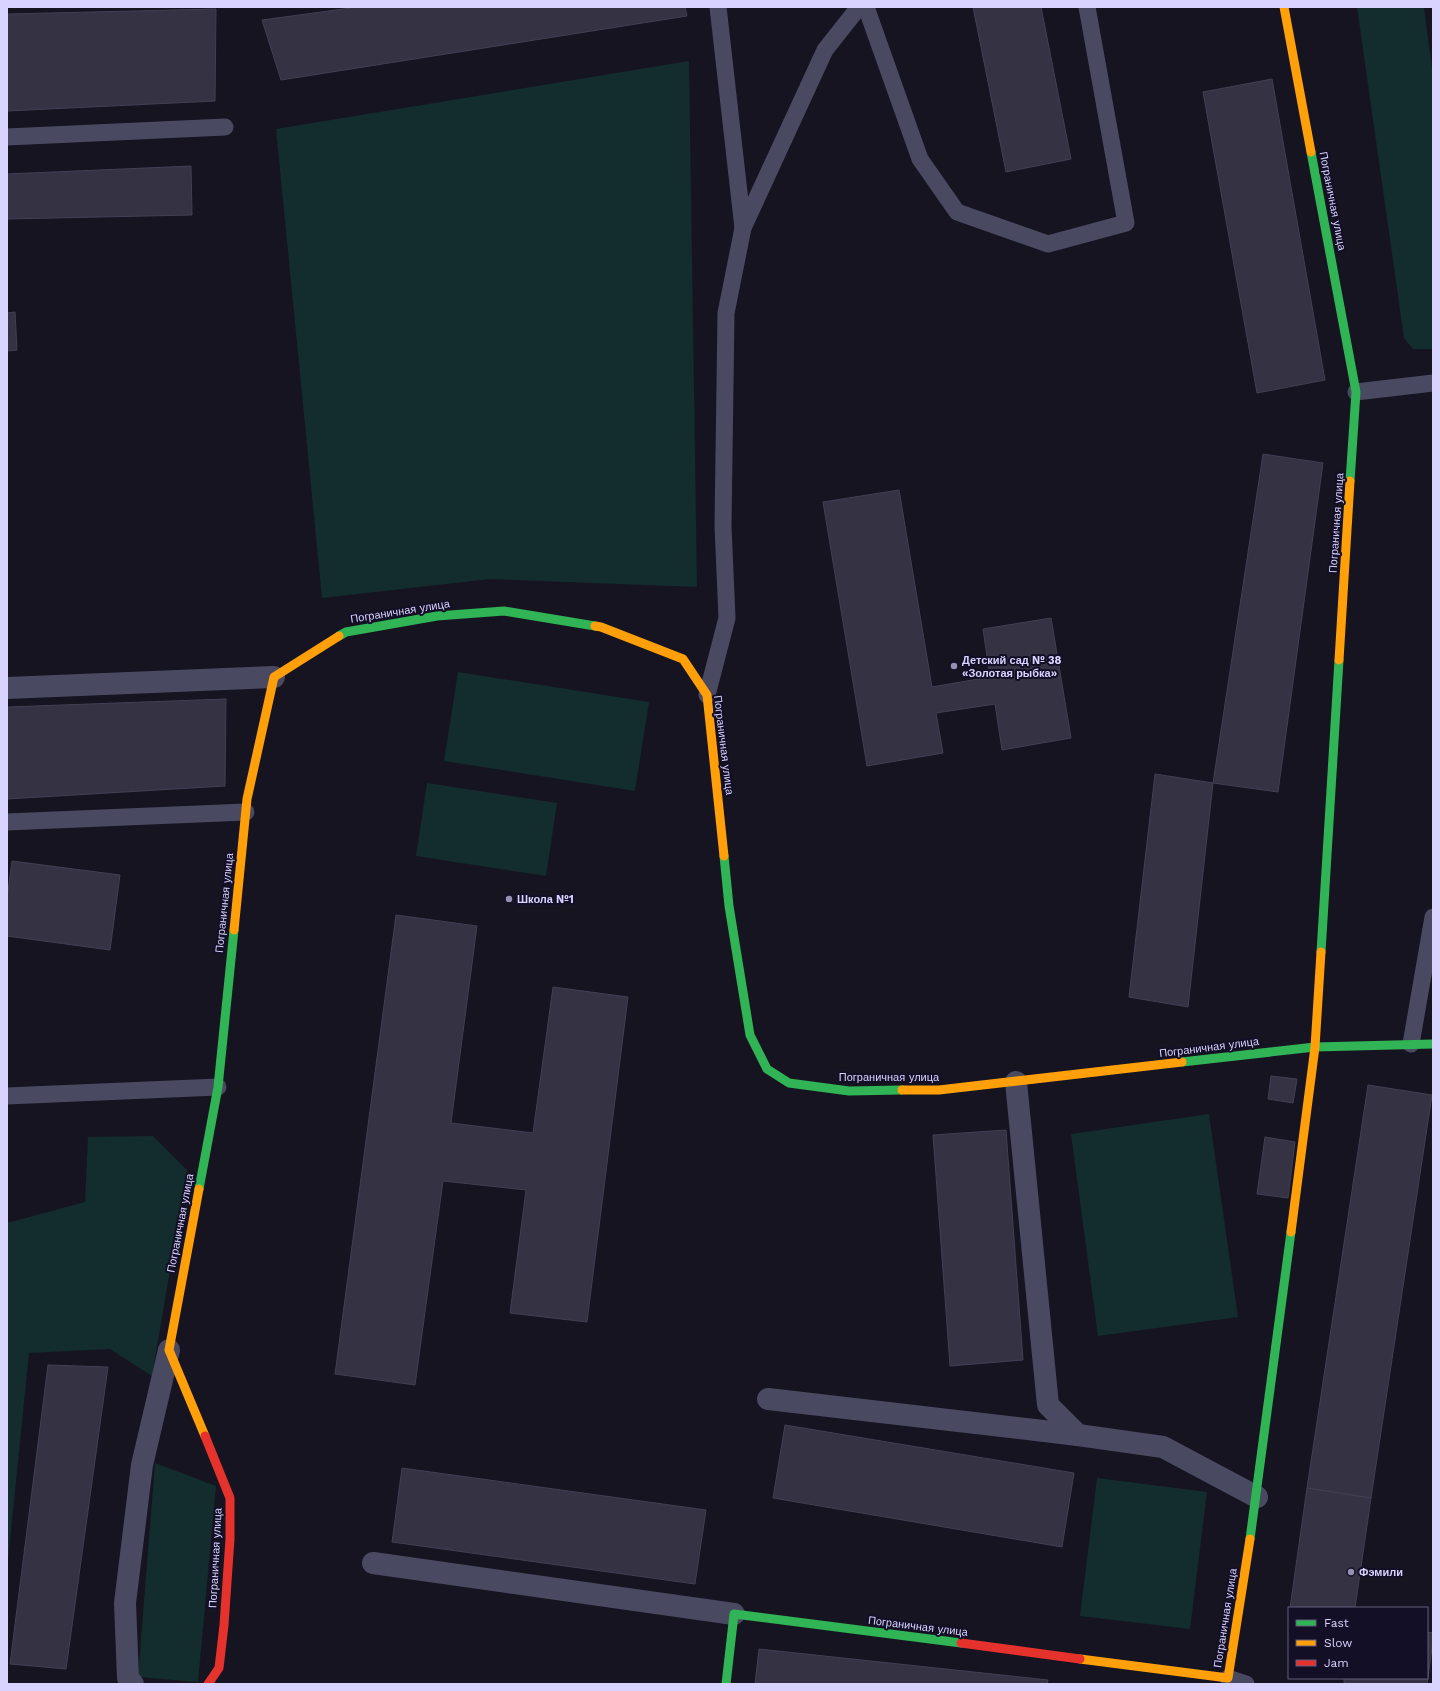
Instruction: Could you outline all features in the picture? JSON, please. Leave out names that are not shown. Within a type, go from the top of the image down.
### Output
[{"type":"street","name":"Пограничная улица","points":[[734,1614],[1228,1678],[1257,1497],[1315,1047],[1356,392],[1284,7]]},
{"type":"street","name":"Пограничная улица","points":[[208,1684],[219,1668],[230,1539],[230,1498],[169,1350],[218,1087],[247,799],[274,677],[346,632],[437,616],[504,611],[601,627],[683,659],[707,695],[729,906],[750,1035],[767,1069],[789,1083],[849,1091],[939,1090],[1315,1047],[1433,1044]]},
{"type":"street","points":[[7,688],[274,677]]},
{"type":"street","points":[[1016,1082],[1048,1405],[1078,1435]]},
{"type":"street","points":[[133,1684],[128,1678],[125,1603],[142,1465],[169,1350]]},
{"type":"street","points":[[768,1399],[1164,1446],[1257,1497]]},
{"type":"street","points":[[373,1563],[734,1614],[726,1684]]},
{"type":"lane","points":[[718,7],[743,228]]},
{"type":"lane","points":[[707,695],[727,618],[723,526],[726,313],[743,228],[825,50],[859,7]]},
{"type":"lane","points":[[866,7],[920,159],[957,212],[1048,244],[1126,223],[1087,7]]},
{"type":"lane","points":[[7,137],[224,127]]},
{"type":"lane","points":[[1356,392],[1433,383]]},
{"type":"lane","points":[[7,822],[246,812]]},
{"type":"lane","points":[[1411,1044],[1428,978],[1433,917]]},
{"type":"lane","points":[[7,1096],[218,1087]]},
{"type":"lane","points":[[1228,1678],[1246,1684]]},
{"type":"green space","points":[[1357,7],[1424,7],[1433,77],[1433,349],[1413,349],[1404,338]]},
{"type":"green space","points":[[689,61],[697,587],[490,579],[322,598],[276,129]]},
{"type":"green space","points":[[458,672],[649,702],[635,791],[444,761]]},
{"type":"green space","points":[[427,783],[557,803],[546,876],[416,856]]},
{"type":"green space","points":[[1209,1114],[1238,1317],[1098,1336],[1071,1134]]},
{"type":"green space","points":[[153,1136],[187,1170],[152,1376],[110,1349],[29,1353],[7,1570],[7,1223],[85,1202],[88,1137]]},
{"type":"green space","points":[[155,1463],[216,1486],[198,1682],[138,1677]]},
{"type":"green space","points":[[1097,1478],[1207,1492],[1190,1629],[1080,1616]]},
{"type":"building","points":[[358,7],[685,7],[687,16],[281,80],[262,20]]},
{"type":"building","points":[[973,7],[1041,7],[1071,159],[1006,172]]},
{"type":"building","points":[[216,9],[215,101],[7,111],[7,14]]},
{"type":"building","points":[[1272,79],[1325,380],[1257,393],[1203,92]]},
{"type":"building","points":[[191,166],[192,215],[7,219],[7,174]]},
{"type":"building","points":[[15,312],[17,350],[7,351],[7,313]]},
{"type":"building","points":[[1263,454],[1323,463],[1278,792],[1213,783]]},
{"type":"building","points":[[899,490],[932,687],[990,677],[983,629],[1051,618],[1071,738],[1002,750],[995,704],[936,713],[943,753],[867,766],[823,502]]},
{"type":"building","points":[[226,699],[225,786],[7,799],[7,707]]},
{"type":"building","points":[[1155,774],[1213,783],[1188,1007],[1129,997]]},
{"type":"building","points":[[12,861],[120,875],[110,950],[7,936],[7,899]]},
{"type":"building","points":[[396,915],[477,926],[451,1123],[533,1133],[553,987],[628,997],[587,1322],[510,1313],[526,1190],[443,1181],[415,1385],[335,1374]]},
{"type":"building","points":[[1271,1076],[1297,1079],[1293,1103],[1268,1099]]},
{"type":"building","points":[[1368,1085],[1432,1095],[1371,1498],[1307,1488]]},
{"type":"building","points":[[1006,1130],[1023,1360],[950,1366],[933,1135]]},
{"type":"building","points":[[1265,1137],[1295,1142],[1288,1198],[1257,1194]]},
{"type":"building","points":[[48,1365],[108,1367],[66,1669],[10,1664]]},
{"type":"building","points":[[785,1425],[1074,1473],[1062,1547],[773,1498]]},
{"type":"building","points":[[402,1468],[706,1510],[695,1584],[392,1542]]},
{"type":"building","points":[[1307,1488],[1371,1498],[1355,1607],[1290,1607]]},
{"type":"building","points":[[1428,1632],[1433,1633],[1428,1677]]},
{"type":"building","points":[[759,1649],[1048,1680],[1047,1684],[755,1684]]},
{"type":"building","points":[[1344,1679],[1428,1679],[1427,1684],[1344,1684]]},
{"type":"traffic: fast","points":[[1311,152],[1356,392],[1350,481]]},
{"type":"traffic: fast","points":[[339,636],[346,632],[437,616],[504,611],[595,626]]},
{"type":"traffic: fast","points":[[1321,952],[1339,660]]},
{"type":"traffic: fast","points":[[724,856],[729,906],[750,1035],[767,1069],[789,1083],[849,1091],[902,1090]]},
{"type":"traffic: fast","points":[[199,1189],[218,1087],[234,930]]},
{"type":"traffic: fast","points":[[1182,1062],[1315,1047],[1433,1044]]},
{"type":"traffic: fast","points":[[1250,1539],[1291,1232]]},
{"type":"traffic: fast","points":[[726,1684],[734,1614],[961,1643]]},
{"type":"traffic: slow","points":[[1284,7],[1311,152]]},
{"type":"traffic: slow","points":[[1339,660],[1350,481]]},
{"type":"traffic: slow","points":[[595,626],[683,659],[707,695],[724,856]]},
{"type":"traffic: slow","points":[[234,930],[247,799],[274,677],[339,636]]},
{"type":"traffic: slow","points":[[1291,1232],[1315,1047],[1321,952]]},
{"type":"traffic: slow","points":[[902,1090],[939,1090],[1182,1062]]},
{"type":"traffic: slow","points":[[199,1189],[169,1350],[205,1436]]},
{"type":"traffic: slow","points":[[1080,1659],[1228,1678],[1250,1539]]},
{"type":"traffic: jam","points":[[205,1436],[230,1498],[230,1539],[224,1625],[219,1668],[208,1684]]},
{"type":"traffic: jam","points":[[961,1643],[1080,1659]]},
{"type":"place","name":"Детский сад № 38 «Золотая рыбка»","points":[[954,666]]},
{"type":"place","name":"Школа №1","points":[[509,899]]},
{"type":"place","name":"Фэмили","points":[[1351,1572]]}]
